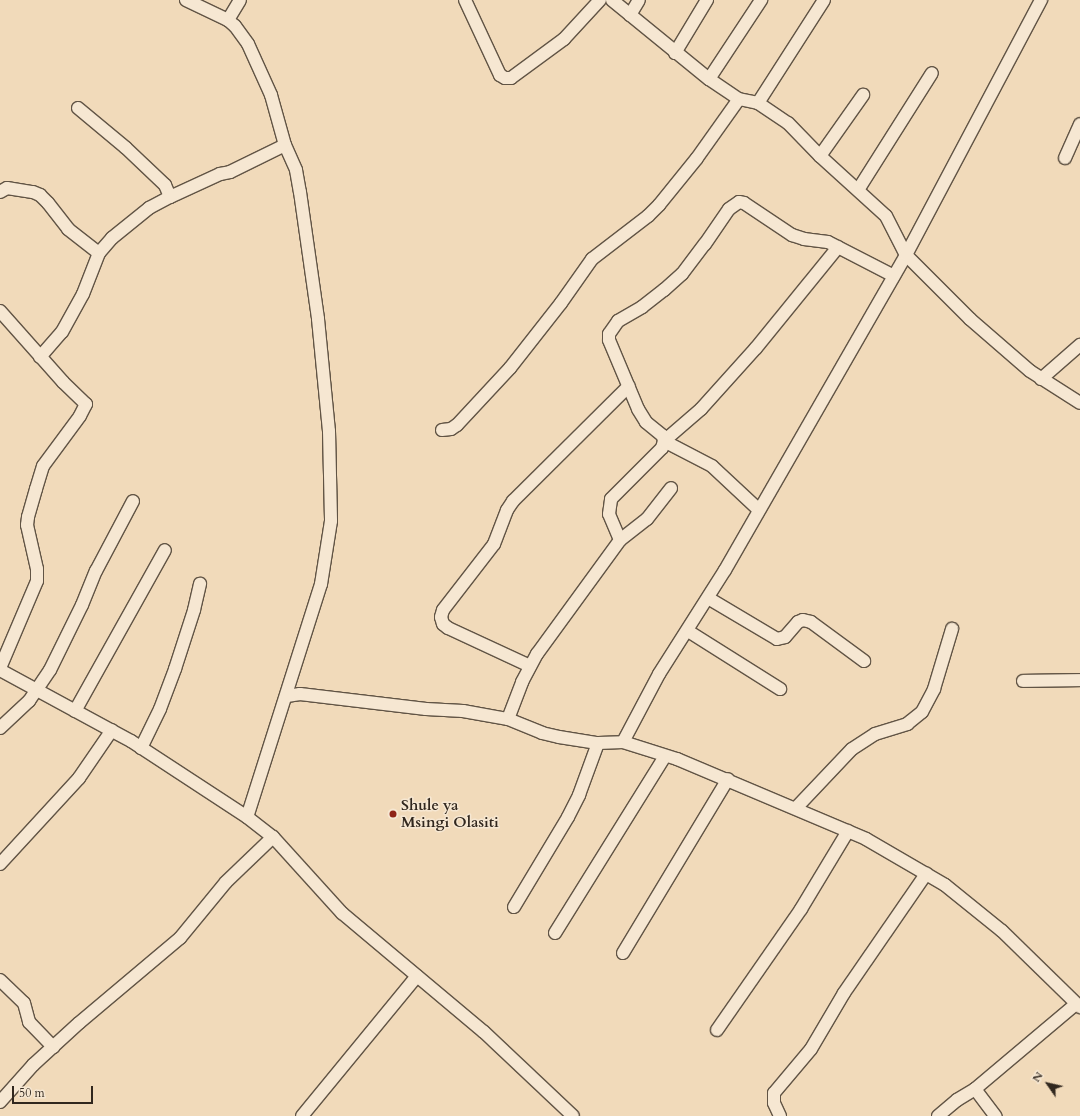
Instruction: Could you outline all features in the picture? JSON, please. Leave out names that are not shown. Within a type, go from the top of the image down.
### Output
[{"type":"street","points":[[186,0],[228,20],[248,44],[271,95],[285,145],[296,170],[318,319],[329,431],[331,521],[322,584],[247,817]]},
{"type":"street","points":[[228,20],[240,0]]},
{"type":"street","points":[[464,0],[500,75],[506,78],[511,78],[564,39],[600,0]]},
{"type":"street","points":[[612,0],[675,53],[709,79],[739,99],[758,103],[788,123],[820,156],[886,216],[906,255],[970,319],[1010,355],[1041,379],[1080,403]]},
{"type":"street","points":[[630,15],[639,0]]},
{"type":"street","points":[[675,53],[707,0]]},
{"type":"street","points":[[709,79],[761,0]]},
{"type":"street","points":[[758,103],[824,0]]},
{"type":"street","points":[[623,742],[659,674],[708,598],[906,255],[1041,0]]},
{"type":"street","points":[[858,190],[932,73]]},
{"type":"street","points":[[820,156],[863,95]]},
{"type":"street","points":[[442,430],[451,429],[457,425],[514,363],[561,303],[592,259],[604,248],[648,216],[659,205],[697,158],[739,99]]},
{"type":"street","points":[[78,108],[126,148],[165,185],[170,197]]},
{"type":"street","points":[[1064,158],[1080,124]]},
{"type":"street","points":[[40,357],[62,332],[83,294],[99,253],[112,238],[149,208],[220,174],[230,172],[285,145]]},
{"type":"street","points":[[0,192],[8,188],[34,192],[40,195],[48,202],[68,229],[99,253]]},
{"type":"street","points":[[620,540],[609,514],[611,499],[662,448],[664,441],[663,436],[642,416],[609,340],[609,334],[618,321],[642,307],[682,274],[733,204],[739,202],[744,203],[799,237],[821,240],[838,247],[894,276]]},
{"type":"street","points":[[664,441],[701,409],[752,354],[838,247]]},
{"type":"street","points":[[0,311],[40,357],[86,404],[80,416],[43,466],[27,525],[37,569],[37,581],[0,669],[112,730],[247,817],[272,837],[342,913],[484,1032],[573,1116]]},
{"type":"street","points":[[1041,379],[1080,345]]},
{"type":"street","points":[[530,666],[448,628],[443,624],[441,617],[443,610],[494,544],[507,510],[513,501],[629,386]]},
{"type":"street","points":[[664,441],[712,466],[759,510]]},
{"type":"street","points":[[508,720],[530,666],[620,540],[647,520],[671,488]]},
{"type":"street","points":[[0,728],[20,710],[37,690],[54,663],[82,605],[96,570],[133,501]]},
{"type":"street","points":[[75,711],[165,550]]},
{"type":"street","points":[[141,748],[160,709],[175,669],[194,610],[200,584]]},
{"type":"street","points":[[708,598],[777,639],[785,637],[798,622],[803,620],[810,622],[864,661]]},
{"type":"street","points":[[796,808],[852,749],[875,734],[907,724],[922,712],[934,689],[952,629]]},
{"type":"street","points":[[688,631],[780,689]]},
{"type":"street","points":[[1023,681],[1080,680]]},
{"type":"street","points":[[287,696],[300,694],[314,695],[426,709],[463,711],[508,720],[542,733],[598,743],[623,742],[677,759],[728,779],[848,831],[866,839],[945,885],[974,907],[1078,1006],[975,1089],[957,1100],[938,1116]]},
{"type":"street","points":[[0,864],[79,778],[112,730]]},
{"type":"street","points":[[514,907],[568,817],[579,795],[598,743]]},
{"type":"street","points":[[554,933],[665,756]]},
{"type":"street","points":[[623,953],[728,779]]},
{"type":"street","points":[[717,1030],[801,909],[848,831]]},
{"type":"street","points":[[0,1102],[34,1065],[78,1023],[180,938],[226,882],[272,837]]},
{"type":"street","points":[[780,1116],[774,1103],[774,1093],[811,1049],[844,993],[926,874]]},
{"type":"street","points":[[302,1116],[417,976]]},
{"type":"street","points":[[0,980],[24,1003],[29,1022],[53,1047]]},
{"type":"street","points":[[975,1089],[995,1116]]},
{"type":"place","name":"Shule ya Msingi Olasiti","points":[[393,814]]}]
